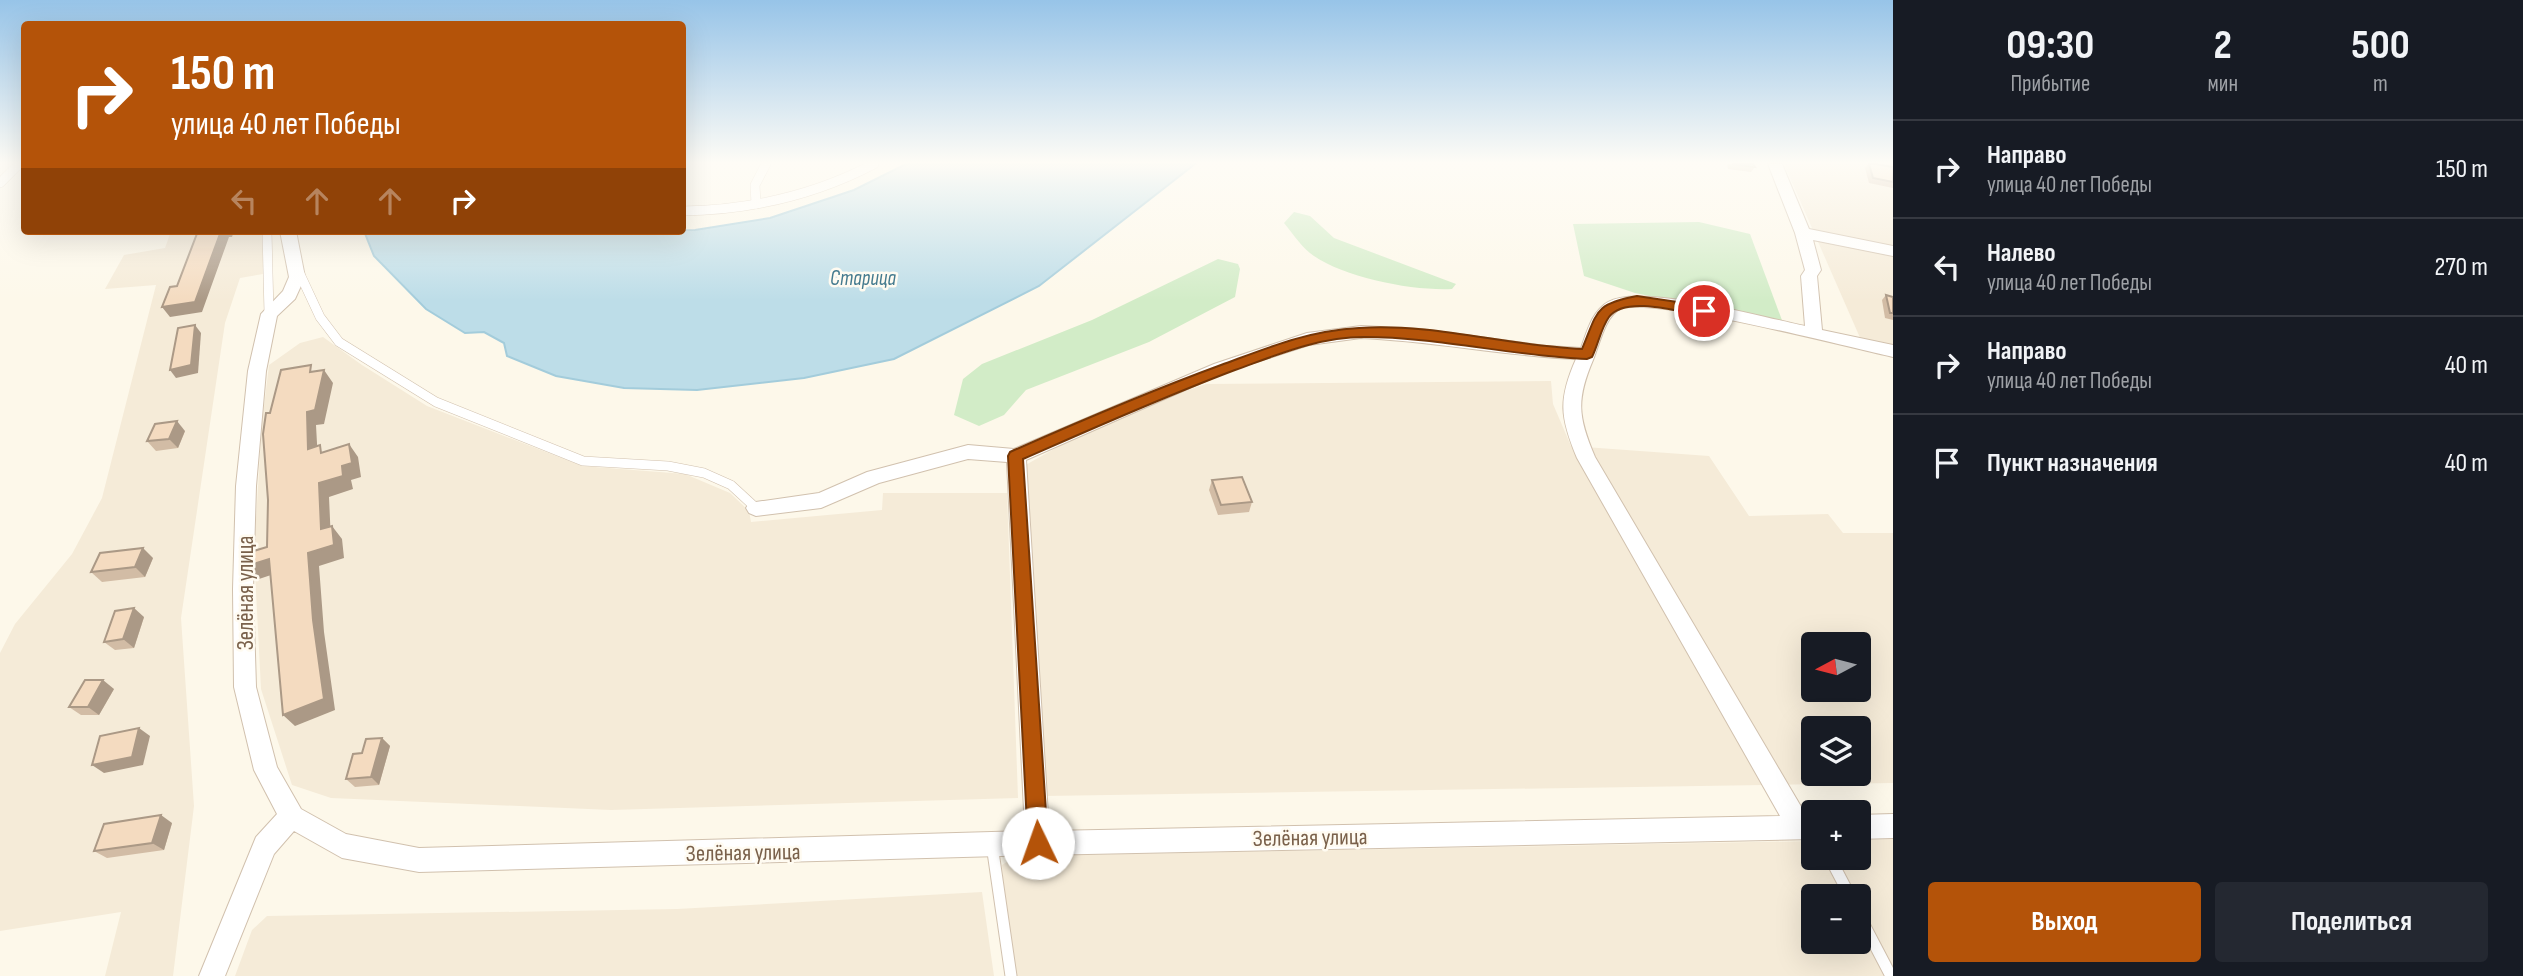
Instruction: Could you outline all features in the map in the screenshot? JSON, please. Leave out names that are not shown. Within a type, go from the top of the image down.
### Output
[{"type":"street","points":[[1793,210],[1813,270],[1809,276],[1814,333]]},
{"type":"street","points":[[1803,233],[1893,251]]},
{"type":"street","points":[[269,314],[290,298],[299,272],[289,235]]},
{"type":"street","points":[[1801,817],[1586,458],[1570,421],[1571,389],[1603,315],[1614,305],[1637,300],[1682,306],[1893,351]]},
{"type":"street","name":"Зелёная улица","points":[[269,314],[257,370],[246,486],[245,687],[266,770],[292,817],[342,846],[419,860],[1038,843],[1801,827]]},
{"type":"street","points":[[756,508],[821,500],[874,477],[968,452],[1016,456],[1153,396],[1307,339],[1361,332],[1421,335],[1546,352],[1587,354]]},
{"type":"street","points":[[1016,456],[1038,843]]},
{"type":"street","points":[[212,976],[265,846],[276,831],[292,817]]},
{"type":"street","points":[[1871,827],[1893,826]]},
{"type":"lane","points":[[267,235],[269,314]]},
{"type":"lane","points":[[299,272],[320,317],[339,342],[436,402],[583,461],[668,466],[704,473],[731,485],[756,508]]},
{"type":"lane","points":[[992,845],[1011,976]]},
{"type":"lane","points":[[1871,938],[1891,976]]},
{"type":"shaded area","points":[[1804,210],[1893,210],[1893,348],[1861,340]]},
{"type":"shaded area","points":[[170,235],[263,235],[263,274],[240,278],[225,323],[181,618],[194,806],[173,976],[105,976],[121,912],[0,931],[0,653],[15,624],[72,554],[102,498],[156,285],[105,289],[124,255],[165,248]]},
{"type":"shaded area","points":[[323,337],[427,406],[582,466],[685,474],[730,493],[749,511],[751,522],[882,510],[883,493],[1007,493],[1018,798],[611,810],[331,798],[292,785],[261,689],[254,552],[262,423],[269,365],[300,343]]},
{"type":"shaded area","points":[[1551,381],[1553,404],[1571,446],[1709,456],[1749,516],[1828,514],[1843,533],[1893,533],[1893,783],[1871,783],[1871,716],[1801,716],[1801,784],[1044,796],[1022,467],[1063,444],[1164,398],[1206,384]]},
{"type":"shaded area","points":[[1893,839],[1893,976],[1015,976],[1004,902],[1002,865],[1016,856],[1801,841],[1801,870],[1871,870],[1871,840]]},
{"type":"shaded area","points":[[982,892],[994,976],[235,976],[252,930],[267,916],[677,909]]},
{"type":"green space","points":[[1294,212],[1310,216],[1334,238],[1456,284],[1452,289],[1418,288],[1361,277],[1328,264],[1306,249],[1284,223]]},
{"type":"green space","points":[[1699,222],[1750,234],[1783,323],[1635,293],[1584,276],[1573,224]]},
{"type":"green space","points":[[1218,259],[1238,264],[1240,269],[1235,297],[1149,342],[1026,390],[1004,415],[979,426],[954,415],[963,379],[982,364],[1092,320]]},
{"type":"water","name":"Старица","points":[[795,210],[1137,210],[1039,286],[894,359],[804,378],[697,390],[624,388],[556,376],[507,356],[504,343],[484,332],[465,333],[426,309],[374,256],[366,235],[686,235],[686,230],[770,218]]},
{"type":"building","points":[[196,235],[220,235],[195,302],[162,307],[170,287],[177,286]]},
{"type":"building","points":[[1886,295],[1893,297],[1893,313],[1890,313]]},
{"type":"building","points":[[195,325],[191,365],[170,370],[178,328]]},
{"type":"building","points":[[311,365],[310,372],[324,370],[315,410],[307,412],[308,449],[320,445],[321,453],[349,444],[352,463],[342,466],[343,476],[319,483],[321,529],[332,526],[334,545],[308,553],[313,620],[324,699],[283,715],[269,559],[247,566],[247,553],[267,547],[268,500],[263,434],[266,413],[270,413],[281,370]]},
{"type":"building","points":[[177,421],[169,439],[147,441],[155,424]]},
{"type":"building","points":[[1242,477],[1252,502],[1221,505],[1212,480]]},
{"type":"building","points":[[143,548],[135,567],[91,572],[100,553]]},
{"type":"building","points":[[134,608],[123,639],[104,642],[115,611]]},
{"type":"building","points":[[85,680],[103,680],[88,707],[69,707]]},
{"type":"building","points":[[139,728],[132,757],[92,765],[100,736]]},
{"type":"building","points":[[382,738],[371,777],[346,779],[353,754],[362,753],[366,739]]},
{"type":"building","points":[[161,815],[152,843],[94,851],[104,824]]},
{"type":"route","points":[[1038,843],[1016,456],[1220,368],[1307,339],[1361,332],[1421,335],[1546,352],[1587,354],[1603,315],[1614,305],[1637,300],[1704,311]]}]
